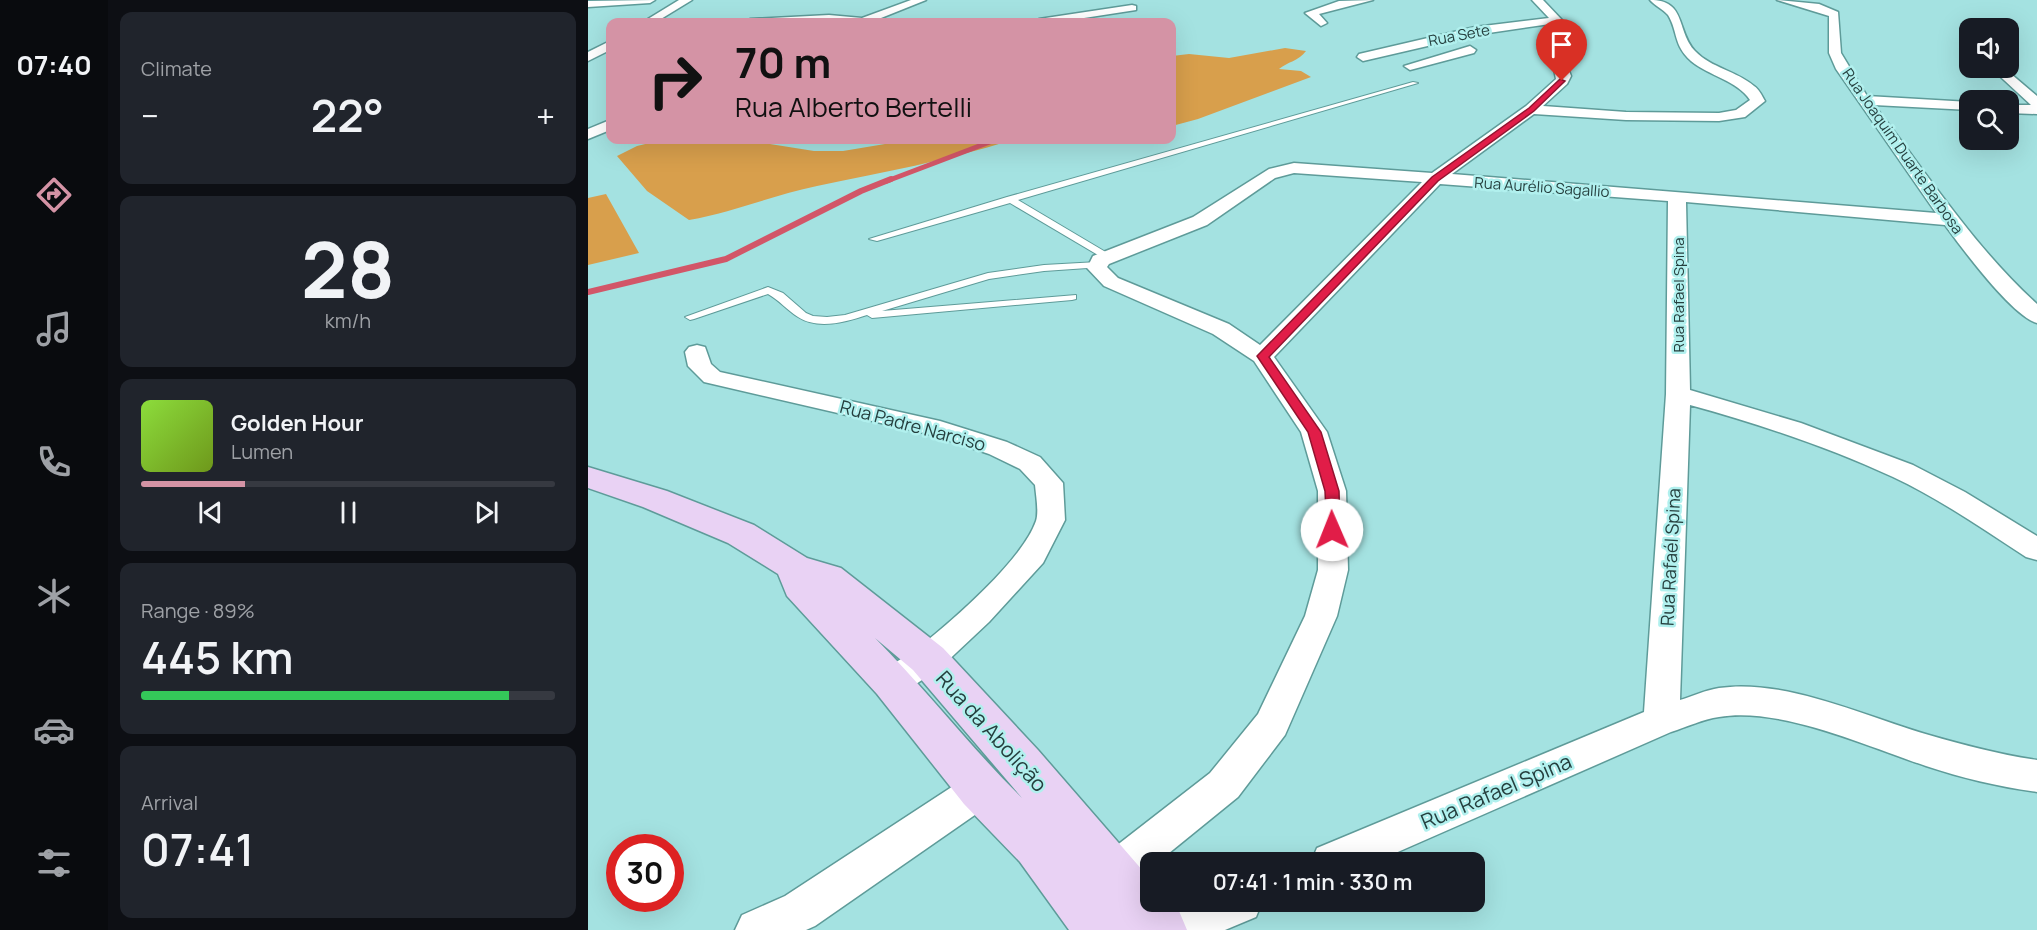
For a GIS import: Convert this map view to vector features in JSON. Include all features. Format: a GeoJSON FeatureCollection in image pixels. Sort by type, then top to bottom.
{"type":"FeatureCollection","features":[{"type":"Feature","properties":{"kind":"main road","name":"Rua da Abolição"},"geometry":{"type":"LineString","coordinates":[[588,477],[656,499],[741,534],[794,567],[801,586],[910,670],[1115,873],[1160,930]]}},
{"type":"Feature","properties":{"kind":"main road","name":"Rua da Abolição"},"geometry":{"type":"LineString","coordinates":[[910,670],[981,789],[1036,846],[1090,914]]}},
{"type":"Feature","properties":{"kind":"street"},"geometry":{"type":"LineString","coordinates":[[588,6],[650,0]]}},
{"type":"Feature","properties":{"kind":"street"},"geometry":{"type":"LineString","coordinates":[[656,18],[687,0]]}},
{"type":"Feature","properties":{"kind":"street"},"geometry":{"type":"LineString","coordinates":[[866,18],[904,0]]}},
{"type":"Feature","properties":{"kind":"street"},"geometry":{"type":"LineString","coordinates":[[869,18],[921,0]]}},
{"type":"Feature","properties":{"kind":"street"},"geometry":{"type":"LineString","coordinates":[[1321,23],[1311,14],[1339,4],[1368,0]]}},
{"type":"Feature","properties":{"kind":"street"},"geometry":{"type":"LineString","coordinates":[[1262,356],[1435,179],[1531,109],[1559,85],[1564,76],[1549,39],[1556,20],[1552,13],[1537,0]]}},
{"type":"Feature","properties":{"kind":"street"},"geometry":{"type":"LineString","coordinates":[[1531,109],[1679,118],[1719,117],[1740,114],[1752,108],[1758,101],[1757,96],[1750,89],[1695,58],[1684,44],[1674,13],[1655,0]]}},
{"type":"Feature","properties":{"kind":"street","name":"Rua Joaquim Duarte Barbosa"},"geometry":{"type":"LineString","coordinates":[[1782,0],[1819,7],[1834,14],[1832,42],[1837,58],[1865,100],[1950,220],[2011,293],[2037,316]]}},
{"type":"Feature","properties":{"kind":"street"},"geometry":{"type":"LineString","coordinates":[[1070,5],[1086,15]]}},
{"type":"Feature","properties":{"kind":"street"},"geometry":{"type":"LineString","coordinates":[[1066,18],[1132,8]]}},
{"type":"Feature","properties":{"kind":"street","name":"Rua Sete"},"geometry":{"type":"LineString","coordinates":[[1363,57],[1475,31],[1556,20]]}},
{"type":"Feature","properties":{"kind":"street"},"geometry":{"type":"LineString","coordinates":[[588,57],[606,47]]}},
{"type":"Feature","properties":{"kind":"street"},"geometry":{"type":"LineString","coordinates":[[1410,66],[1482,47]]}},
{"type":"Feature","properties":{"kind":"street"},"geometry":{"type":"LineString","coordinates":[[2008,78],[2037,103]]}},
{"type":"Feature","properties":{"kind":"street"},"geometry":{"type":"LineString","coordinates":[[1865,100],[1959,105]]}},
{"type":"Feature","properties":{"kind":"street"},"geometry":{"type":"LineString","coordinates":[[2019,109],[2037,110]]}},
{"type":"Feature","properties":{"kind":"street"},"geometry":{"type":"LineString","coordinates":[[589,127],[606,118]]}},
{"type":"Feature","properties":{"kind":"street"},"geometry":{"type":"LineString","coordinates":[[589,127],[606,125]]}},
{"type":"Feature","properties":{"kind":"street","name":"Rua Aurélio Sagallio"},"geometry":{"type":"LineString","coordinates":[[1102,260],[1208,218],[1257,182],[1280,170],[1318,169],[1677,196],[1950,220]]}},
{"type":"Feature","properties":{"kind":"street","name":"Rua Rafael Spina"},"geometry":{"type":"LineString","coordinates":[[1677,196],[1678,394]]}},
{"type":"Feature","properties":{"kind":"street"},"geometry":{"type":"LineString","coordinates":[[1090,914],[1115,873],[1224,784],[1272,724],[1320,616],[1333,570],[1332,491],[1314,432],[1262,356],[1221,328],[1111,282],[1097,268],[1102,260]]}},
{"type":"Feature","properties":{"kind":"street","name":"Rua Padre Narciso"},"geometry":{"type":"LineString","coordinates":[[697,352],[700,366],[712,377],[940,429],[979,441],[1030,464],[1049,483],[1051,520],[1032,556],[978,614],[910,670]]}},
{"type":"Feature","properties":{"kind":"street"},"geometry":{"type":"LineString","coordinates":[[1678,394],[1821,437],[1905,472],[1973,509],[2037,550]]}},
{"type":"Feature","properties":{"kind":"street","name":"Rua Rafaél Spina"},"geometry":{"type":"LineString","coordinates":[[1661,720],[1678,394]]}},
{"type":"Feature","properties":{"kind":"street","name":"Rua Rafael Spina"},"geometry":{"type":"LineString","coordinates":[[1354,852],[1661,720],[1720,702],[1775,703],[1837,720],[1929,751],[2014,773],[2037,776]]}},
{"type":"Feature","properties":{"kind":"street"},"geometry":{"type":"LineString","coordinates":[[757,930],[800,911],[981,789]]}},
{"type":"Feature","properties":{"kind":"street"},"geometry":{"type":"LineString","coordinates":[[1175,930],[1217,912]]}},
{"type":"Feature","properties":{"kind":"lane"},"geometry":{"type":"LineString","coordinates":[[874,239],[1414,83]]}},
{"type":"Feature","properties":{"kind":"lane"},"geometry":{"type":"LineString","coordinates":[[1010,199],[1102,260]]}},
{"type":"Feature","properties":{"kind":"lane"},"geometry":{"type":"LineString","coordinates":[[846,318],[988,276],[1102,260]]}},
{"type":"Feature","properties":{"kind":"lane"},"geometry":{"type":"LineString","coordinates":[[690,317],[768,290],[775,292],[805,317],[828,320],[1072,297]]}},
{"type":"Feature","properties":{"kind":"shaded area"},"geometry":{"type":"Polygon","coordinates":[[[1285,48],[1306,51],[1279,69],[1301,71],[1311,77],[1176,125],[1176,56],[1189,54],[1229,58],[1285,48]]]}},
{"type":"Feature","properties":{"kind":"shaded area"},"geometry":{"type":"Polygon","coordinates":[[[645,144],[770,144],[814,151],[843,151],[885,144],[998,144],[939,160],[801,190],[689,220],[647,191],[617,156],[645,144]]]}},
{"type":"Feature","properties":{"kind":"shaded area"},"geometry":{"type":"Polygon","coordinates":[[[606,194],[639,253],[588,265],[588,198],[606,194]]]}},
{"type":"Feature","properties":{"kind":"waterway"},"geometry":{"type":"LineString","coordinates":[[887,181],[984,144]]}},
{"type":"Feature","properties":{"kind":"waterway"},"geometry":{"type":"LineString","coordinates":[[588,292],[726,259],[861,191],[891,179]]}},
{"type":"Feature","properties":{"kind":"route"},"geometry":{"type":"LineString","coordinates":[[1332,530],[1332,491],[1314,432],[1262,356],[1435,179],[1531,109],[1562,81]]}}]}
